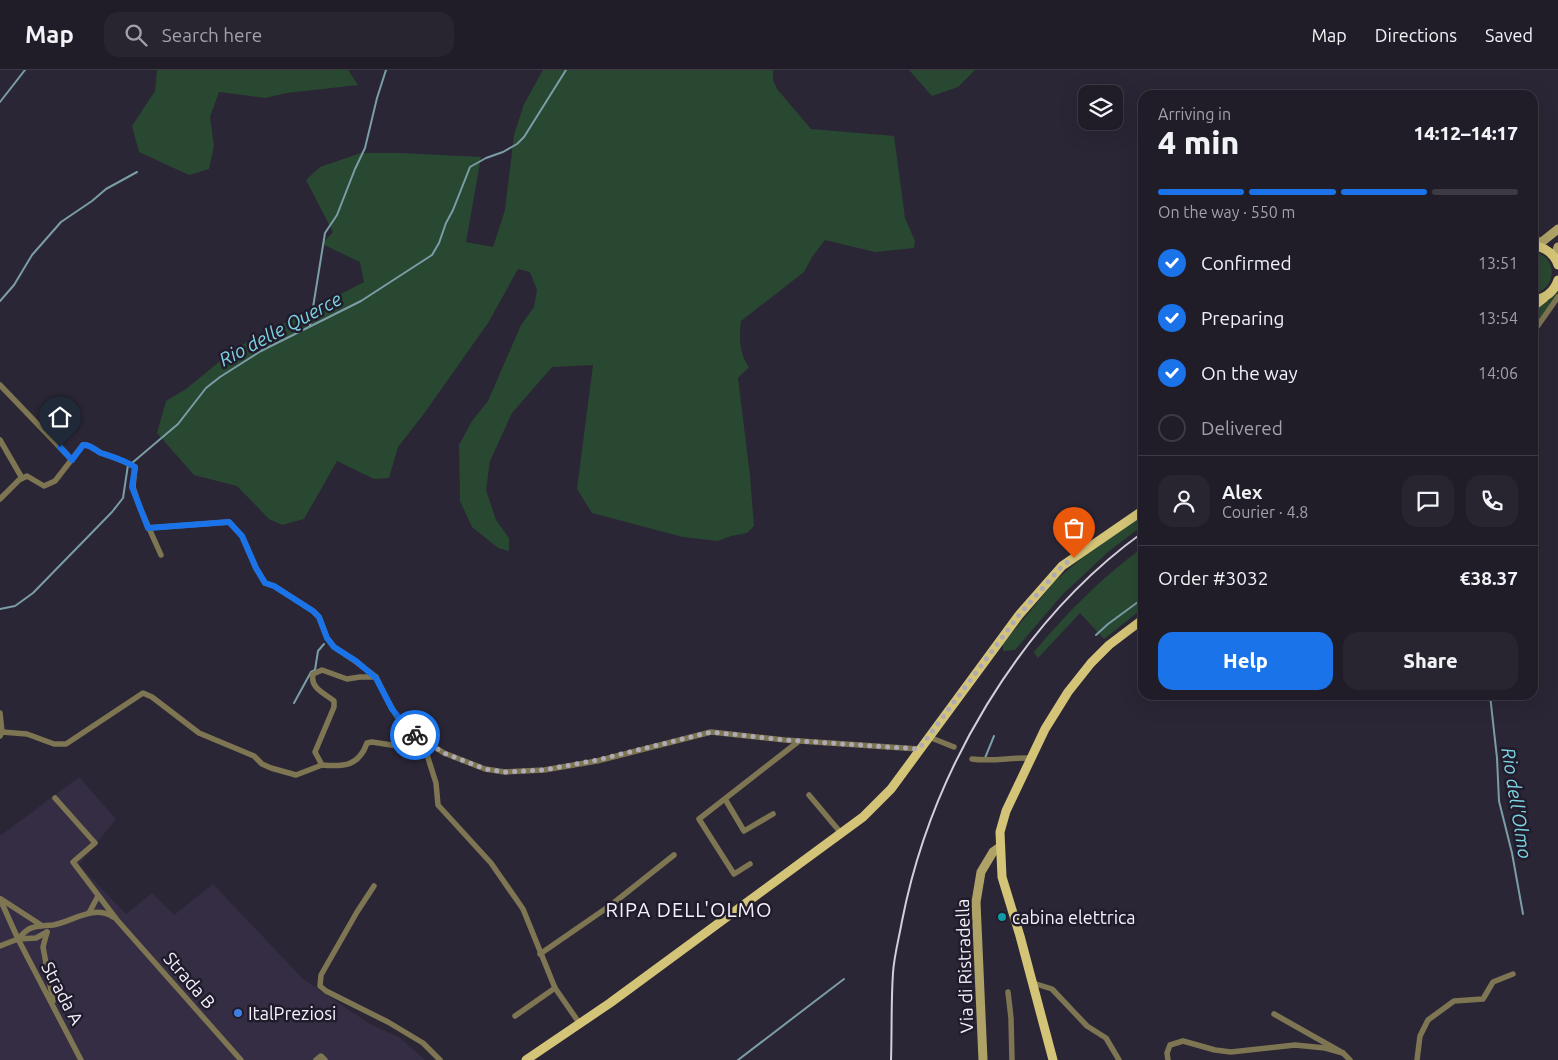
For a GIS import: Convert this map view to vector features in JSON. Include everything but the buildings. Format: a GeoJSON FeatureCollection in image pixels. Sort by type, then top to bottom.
{"type":"FeatureCollection","features":[{"type":"Feature","properties":{"kind":"main road"},"geometry":{"type":"LineString","coordinates":[[1538,246],[1544,248],[1557,261]]}},
{"type":"Feature","properties":{"kind":"main road"},"geometry":{"type":"LineString","coordinates":[[1538,303],[1554,290],[1558,283]]}},
{"type":"Feature","properties":{"kind":"main road"},"geometry":{"type":"LineString","coordinates":[[1538,299],[1544,298]]}},
{"type":"Feature","properties":{"kind":"main road"},"geometry":{"type":"LineString","coordinates":[[526,1060],[610,1003],[862,817],[891,789],[1019,615],[1062,566],[1138,514]]}},
{"type":"Feature","properties":{"kind":"main road"},"geometry":{"type":"LineString","coordinates":[[1053,1060],[1034,983],[1002,877],[1000,832],[1006,812],[1045,729],[1059,707],[1091,663],[1109,645],[1138,623]]}},
{"type":"Feature","properties":{"kind":"street"},"geometry":{"type":"LineString","coordinates":[[1538,242],[1558,229]]}},
{"type":"Feature","properties":{"kind":"street"},"geometry":{"type":"LineString","coordinates":[[1557,261],[1558,247]]}},
{"type":"Feature","properties":{"kind":"street"},"geometry":{"type":"LineString","coordinates":[[1538,325],[1558,297]]}},
{"type":"Feature","properties":{"kind":"street"},"geometry":{"type":"LineString","coordinates":[[0,384],[72,460]]}},
{"type":"Feature","properties":{"kind":"street"},"geometry":{"type":"LineString","coordinates":[[0,440],[22,478]]}},
{"type":"Feature","properties":{"kind":"street"},"geometry":{"type":"LineString","coordinates":[[0,499],[22,478],[27,476],[44,486],[55,481],[83,445],[87,444],[100,452],[135,467],[132,487],[161,555]]}},
{"type":"Feature","properties":{"kind":"street"},"geometry":{"type":"LineString","coordinates":[[148,528],[229,522],[242,536],[265,583],[274,586],[313,611],[319,617],[327,638],[334,647],[356,661],[376,678],[385,697],[404,724],[418,738],[444,753],[485,769],[505,772],[544,770],[597,760],[711,732],[799,741],[919,749]]}},
{"type":"Feature","properties":{"kind":"street"},"geometry":{"type":"LineString","coordinates":[[322,765],[314,752],[334,706],[334,701],[315,687],[312,681],[313,674],[322,670],[347,679],[360,677],[376,678]]}},
{"type":"Feature","properties":{"kind":"street"},"geometry":{"type":"LineString","coordinates":[[0,713],[1,734],[27,734],[54,744],[66,744],[143,693],[152,697],[200,733],[254,756],[262,764],[271,768],[296,775],[322,765],[350,765],[359,758],[367,743],[398,746],[423,742]]}},
{"type":"Feature","properties":{"kind":"street"},"geometry":{"type":"LineString","coordinates":[[929,737],[954,747]]}},
{"type":"Feature","properties":{"kind":"street"},"geometry":{"type":"LineString","coordinates":[[750,864],[734,874],[699,819],[799,741]]}},
{"type":"Feature","properties":{"kind":"street"},"geometry":{"type":"LineString","coordinates":[[423,742],[436,784],[438,805],[491,863],[523,909],[555,988],[580,1024]]}},
{"type":"Feature","properties":{"kind":"street"},"geometry":{"type":"LineString","coordinates":[[972,759],[984,761],[1019,757],[1032,758]]}},
{"type":"Feature","properties":{"kind":"street"},"geometry":{"type":"LineString","coordinates":[[809,795],[841,834]]}},
{"type":"Feature","properties":{"kind":"street","name":"Strada B"},"geometry":{"type":"LineString","coordinates":[[55,798],[95,843],[73,862],[118,920],[241,1060]]}},
{"type":"Feature","properties":{"kind":"street"},"geometry":{"type":"LineString","coordinates":[[725,799],[744,831],[773,814]]}},
{"type":"Feature","properties":{"kind":"street","name":"Via di Ristradella"},"geometry":{"type":"LineString","coordinates":[[983,1060],[976,902],[981,872],[992,852],[1000,848]]}},
{"type":"Feature","properties":{"kind":"street"},"geometry":{"type":"LineString","coordinates":[[540,954],[611,905],[674,855]]}},
{"type":"Feature","properties":{"kind":"street"},"geometry":{"type":"LineString","coordinates":[[374,886],[321,975],[320,986],[326,991],[423,1042],[440,1060]]}},
{"type":"Feature","properties":{"kind":"street"},"geometry":{"type":"LineString","coordinates":[[88,913],[98,896]]}},
{"type":"Feature","properties":{"kind":"street"},"geometry":{"type":"LineString","coordinates":[[0,899],[41,925]]}},
{"type":"Feature","properties":{"kind":"street","name":"Strada A"},"geometry":{"type":"LineString","coordinates":[[0,899],[18,939],[81,1060]]}},
{"type":"Feature","properties":{"kind":"street"},"geometry":{"type":"LineString","coordinates":[[18,939],[29,929],[41,925],[54,925],[88,913],[103,913],[118,920]]}},
{"type":"Feature","properties":{"kind":"street"},"geometry":{"type":"LineString","coordinates":[[0,946],[18,939],[36,938],[47,932],[54,925]]}},
{"type":"Feature","properties":{"kind":"street"},"geometry":{"type":"LineString","coordinates":[[47,932],[43,947],[54,1008]]}},
{"type":"Feature","properties":{"kind":"street"},"geometry":{"type":"LineString","coordinates":[[1418,1060],[1420,1036],[1428,1020],[1454,1001],[1483,999],[1493,982],[1513,974]]}},
{"type":"Feature","properties":{"kind":"street"},"geometry":{"type":"LineString","coordinates":[[1034,983],[1052,989],[1087,1026],[1106,1038],[1119,1060]]}},
{"type":"Feature","properties":{"kind":"street"},"geometry":{"type":"LineString","coordinates":[[515,1016],[555,988]]}},
{"type":"Feature","properties":{"kind":"street"},"geometry":{"type":"LineString","coordinates":[[1008,992],[1012,1018],[1012,1060]]}},
{"type":"Feature","properties":{"kind":"street"},"geometry":{"type":"LineString","coordinates":[[1274,1014],[1343,1053],[1350,1060]]}},
{"type":"Feature","properties":{"kind":"street"},"geometry":{"type":"LineString","coordinates":[[1168,1060],[1167,1052],[1170,1045],[1183,1042],[1231,1052],[1295,1045],[1325,1048],[1343,1053]]}},
{"type":"Feature","properties":{"kind":"street"},"geometry":{"type":"LineString","coordinates":[[316,1060],[321,1056],[325,1060]]}},
{"type":"Feature","properties":{"kind":"shaded area"},"geometry":{"type":"Polygon","coordinates":[[[79,777],[116,819],[79,865],[126,914],[152,893],[174,915],[213,884],[303,979],[370,1024],[399,1037],[425,1060],[0,1060],[0,836],[79,777]]]}},
{"type":"Feature","properties":{"kind":"green space"},"geometry":{"type":"Polygon","coordinates":[[[157,70],[348,70],[358,85],[287,93],[265,98],[219,92],[210,117],[214,146],[209,169],[189,175],[139,152],[132,126],[155,91],[157,70]]]}},
{"type":"Feature","properties":{"kind":"green space"},"geometry":{"type":"Polygon","coordinates":[[[543,70],[773,70],[773,80],[777,89],[811,129],[894,136],[905,218],[915,241],[914,248],[875,252],[825,240],[812,257],[804,272],[741,321],[740,345],[743,357],[749,367],[738,378],[754,526],[747,533],[718,541],[683,537],[592,513],[577,489],[593,365],[552,367],[512,413],[490,461],[486,490],[496,520],[509,538],[509,551],[498,548],[472,527],[460,501],[459,445],[472,421],[488,401],[521,325],[534,307],[537,290],[530,272],[518,269],[488,323],[398,447],[389,478],[374,479],[337,461],[304,519],[282,525],[269,519],[237,486],[194,475],[157,433],[166,401],[186,389],[236,348],[364,282],[360,262],[322,244],[333,232],[306,180],[320,167],[361,153],[481,157],[466,242],[493,247],[505,210],[514,135],[524,104],[543,70]]]}},
{"type":"Feature","properties":{"kind":"green space"},"geometry":{"type":"Polygon","coordinates":[[[909,70],[975,70],[958,87],[932,96],[909,70]]]}},
{"type":"Feature","properties":{"kind":"green space"},"geometry":{"type":"Polygon","coordinates":[[[1538,253],[1547,259],[1551,265],[1552,272],[1547,286],[1538,292],[1538,253]]]}},
{"type":"Feature","properties":{"kind":"green space"},"geometry":{"type":"Polygon","coordinates":[[[1558,291],[1558,294],[1538,322],[1538,309],[1558,291]]]}},
{"type":"Feature","properties":{"kind":"green space"},"geometry":{"type":"Polygon","coordinates":[[[1138,519],[1138,529],[1108,552],[1062,595],[1015,650],[1003,651],[1003,644],[1055,581],[1089,552],[1138,519]]]}},
{"type":"Feature","properties":{"kind":"green space"},"geometry":{"type":"Polygon","coordinates":[[[1138,551],[1138,612],[1104,639],[1080,613],[1038,658],[1034,652],[1072,610],[1112,571],[1138,551]]]}},
{"type":"Feature","properties":{"kind":"waterway"},"geometry":{"type":"LineString","coordinates":[[0,102],[25,70]]}},
{"type":"Feature","properties":{"kind":"waterway"},"geometry":{"type":"LineString","coordinates":[[310,326],[325,233],[337,215],[365,148],[386,70]]}},
{"type":"Feature","properties":{"kind":"waterway","name":"Rio delle Querce"},"geometry":{"type":"LineString","coordinates":[[132,463],[178,424],[206,388],[220,377],[261,351],[361,301],[432,255],[439,243],[470,167],[486,158],[503,152],[517,144],[524,137],[566,70]]}},
{"type":"Feature","properties":{"kind":"waterway"},"geometry":{"type":"LineString","coordinates":[[0,301],[14,285],[32,255],[61,222],[106,189],[137,172]]}},
{"type":"Feature","properties":{"kind":"waterway","name":"Rio delle Querce"},"geometry":{"type":"LineString","coordinates":[[0,609],[15,606],[33,593],[112,512],[123,498],[128,465]]}},
{"type":"Feature","properties":{"kind":"waterway","name":"Rio dell'Olmo"},"geometry":{"type":"LineString","coordinates":[[1096,635],[1138,602]]}},
{"type":"Feature","properties":{"kind":"waterway"},"geometry":{"type":"LineString","coordinates":[[294,703],[311,672],[315,670],[318,651],[324,644]]}},
{"type":"Feature","properties":{"kind":"waterway","name":"Rio dell'Olmo"},"geometry":{"type":"LineString","coordinates":[[1491,700],[1497,758],[1499,801],[1512,853],[1523,914]]}},
{"type":"Feature","properties":{"kind":"waterway","name":"Rio dell'Olmo"},"geometry":{"type":"LineString","coordinates":[[985,758],[994,736]]}},
{"type":"Feature","properties":{"kind":"waterway","name":"Rio dell'Olmo"},"geometry":{"type":"LineString","coordinates":[[738,1060],[844,979]]}},
{"type":"Feature","properties":{"kind":"railway"},"geometry":{"type":"LineString","coordinates":[[891,1060],[893,973],[902,921],[916,865],[934,810],[958,757],[987,705],[1020,656],[1057,610],[1098,569],[1138,536]]}},
{"type":"Feature","properties":{"kind":"way so far"},"geometry":{"type":"LineString","coordinates":[[415,735],[444,753],[485,769],[505,772],[544,770],[597,760],[711,732],[736,736],[758,736],[785,740],[919,749],[1019,615],[1062,566],[1074,558]]}},
{"type":"Feature","properties":{"kind":"place","name":"cabina elettrica"},"geometry":{"type":"Point","coordinates":[1002,917]}},
{"type":"Feature","properties":{"kind":"place","name":"ItalPreziosi"},"geometry":{"type":"Point","coordinates":[238,1013]}},
{"type":"Feature","properties":{"kind":"district","name":"RIPA DELL'OLMO"},"geometry":{"type":"Point","coordinates":[689,909]}},
{"type":"Feature","properties":{"kind":"route"},"geometry":{"type":"LineString","coordinates":[[60,447],[72,460],[83,445],[87,444],[100,452],[125,461],[135,467],[132,487],[148,528],[229,522],[242,536],[265,583],[274,586],[299,601],[319,617],[327,638],[334,647],[356,661],[376,678],[392,709],[415,735]]}}]}
